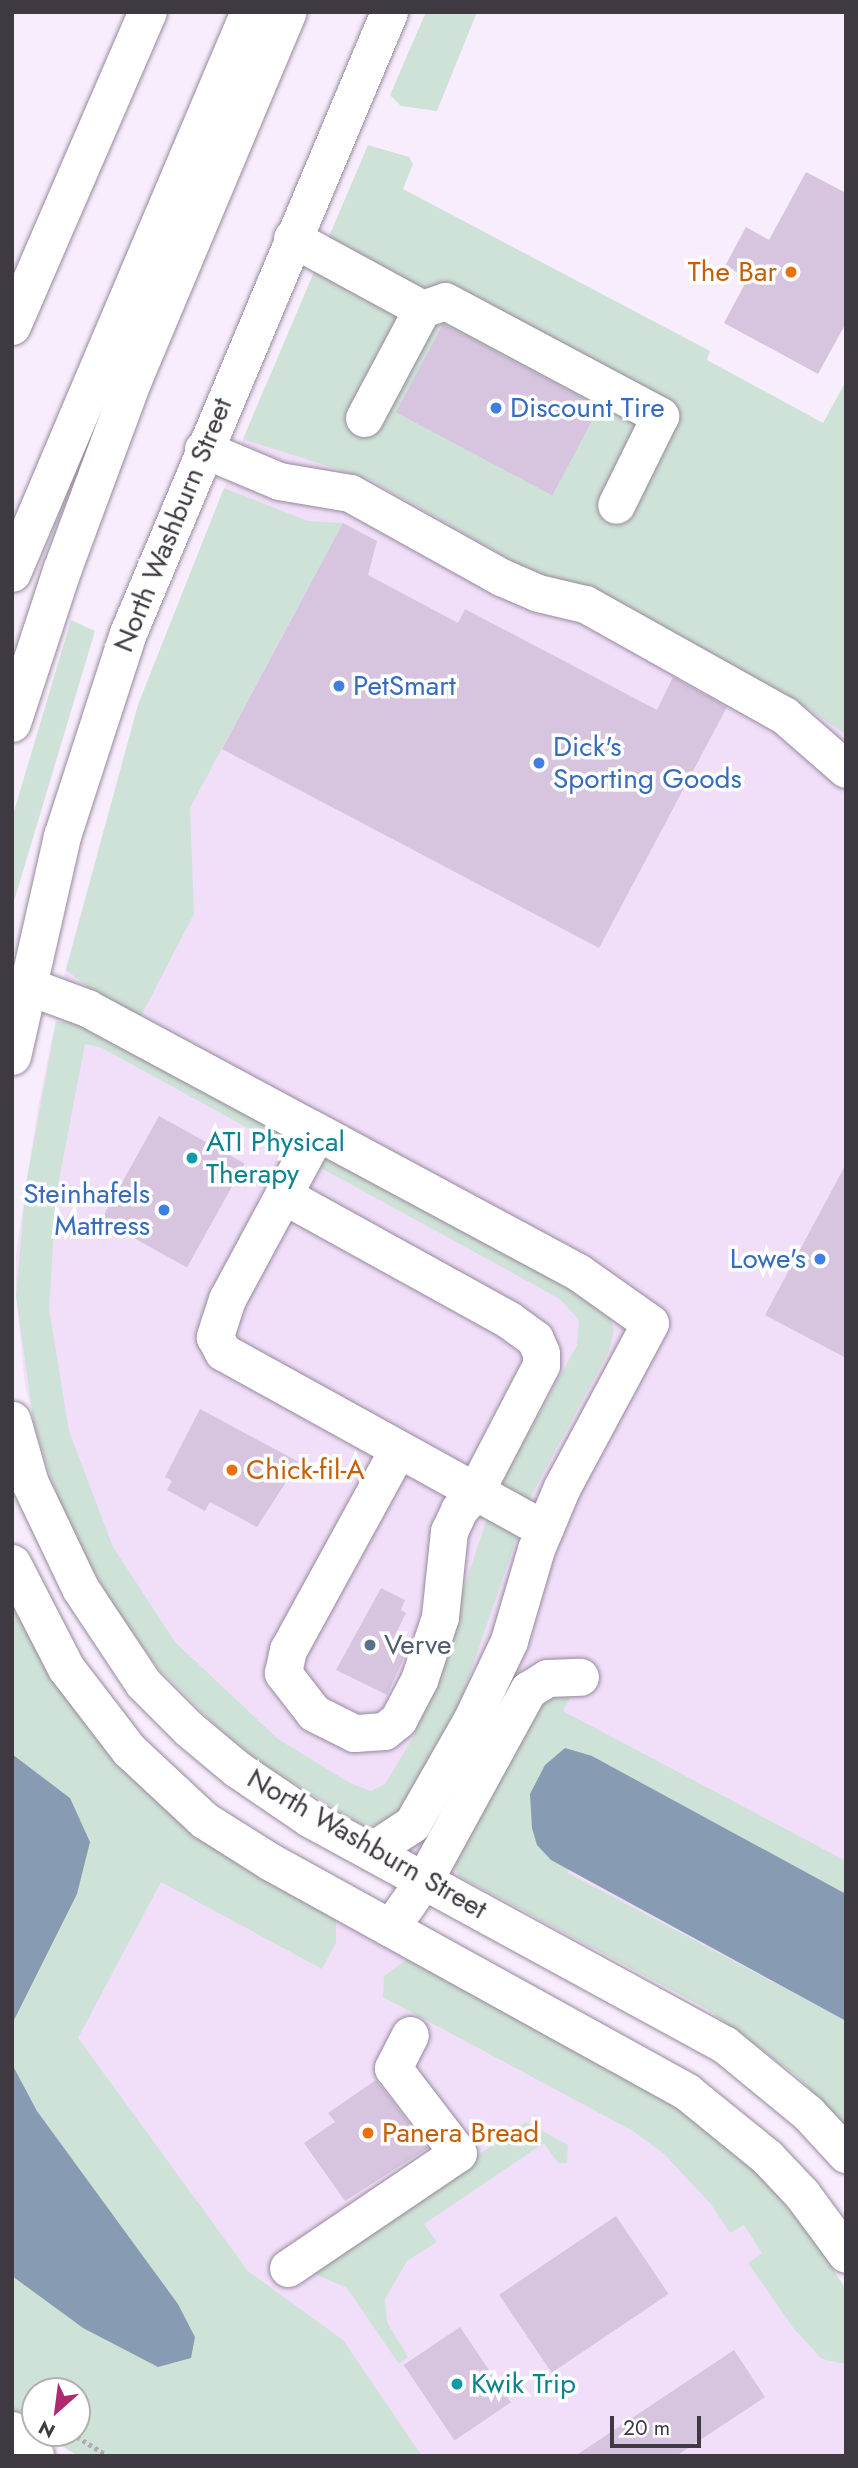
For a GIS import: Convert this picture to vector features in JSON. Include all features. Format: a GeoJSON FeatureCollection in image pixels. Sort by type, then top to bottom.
{"type":"FeatureCollection","features":[{"type":"Feature","properties":{"kind":"highway"},"geometry":{"type":"LineString","coordinates":[[12,326],[148,12]]}},
{"type":"Feature","properties":{"kind":"highway"},"geometry":{"type":"LineString","coordinates":[[12,573],[250,12]]}},
{"type":"Feature","properties":{"kind":"highway"},"geometry":{"type":"LineString","coordinates":[[12,723],[62,571],[133,380],[288,12]]}},
{"type":"Feature","properties":{"kind":"highway"},"geometry":{"type":"LineString","coordinates":[[12,2431],[35,2456]]}},
{"type":"Feature","properties":{"kind":"street","name":"North Washburn Street"},"geometry":{"type":"LineString","coordinates":[[12,1056],[62,836],[95,724],[204,449],[389,12]]}},
{"type":"Feature","properties":{"kind":"street"},"geometry":{"type":"LineString","coordinates":[[292,238],[422,309]]}},
{"type":"Feature","properties":{"kind":"street"},"geometry":{"type":"LineString","coordinates":[[364,418],[422,309],[445,302],[660,416],[616,505]]}},
{"type":"Feature","properties":{"kind":"street"},"geometry":{"type":"LineString","coordinates":[[204,449],[279,481],[350,493],[501,578],[538,593],[585,604],[785,715],[846,769]]}},
{"type":"Feature","properties":{"kind":"street"},"geometry":{"type":"LineString","coordinates":[[28,986],[87,1008],[578,1272],[650,1323],[544,1529],[509,1640],[472,1719],[466,1761],[421,1837],[380,1856],[375,1920]]}},
{"type":"Feature","properties":{"kind":"street"},"geometry":{"type":"LineString","coordinates":[[317,1132],[227,1299],[215,1337],[222,1352],[397,1451],[544,1529]]}},
{"type":"Feature","properties":{"kind":"street"},"geometry":{"type":"LineString","coordinates":[[283,1195],[509,1320],[535,1339],[541,1365],[475,1492],[459,1510],[449,1531],[440,1617],[432,1649],[398,1720],[384,1731],[354,1734],[314,1713],[283,1673],[288,1650],[397,1451]]}},
{"type":"Feature","properties":{"kind":"street","name":"North Washburn Street"},"geometry":{"type":"LineString","coordinates":[[12,1420],[30,1483],[63,1555],[109,1636],[143,1682],[237,1769],[309,1818],[724,2044],[808,2113],[846,2154]]}},
{"type":"Feature","properties":{"kind":"street"},"geometry":{"type":"LineString","coordinates":[[12,1563],[66,1668],[159,1782],[236,1842],[687,2092],[766,2157],[802,2194],[846,2254]]}},
{"type":"Feature","properties":{"kind":"street"},"geometry":{"type":"LineString","coordinates":[[375,1920],[424,1880],[528,1690],[547,1678],[580,1677],[509,1640]]}},
{"type":"Feature","properties":{"kind":"street"},"geometry":{"type":"LineString","coordinates":[[489,1758],[503,1701],[509,1640]]}},
{"type":"Feature","properties":{"kind":"street"},"geometry":{"type":"LineString","coordinates":[[288,2268],[458,2154],[393,2068],[410,2035]]}},
{"type":"Feature","properties":{"kind":"path"},"geometry":{"type":"LineString","coordinates":[[91,2445],[108,2456]]}},
{"type":"Feature","properties":{"kind":"shaded area"},"geometry":{"type":"Polygon","coordinates":[[[264,388],[846,697],[846,2126],[798,2077],[707,2009],[350,1819],[258,1761],[158,1668],[117,1611],[49,1480],[25,1386],[16,1296],[16,1254],[38,1107],[67,964],[138,705],[264,388]]]}},
{"type":"Feature","properties":{"kind":"shaded area"},"geometry":{"type":"Polygon","coordinates":[[[187,1826],[232,1860],[410,1957],[841,2281],[846,2290],[846,2456],[347,2456],[29,2038],[187,1826]]]}},
{"type":"Feature","properties":{"kind":"green space"},"geometry":{"type":"Polygon","coordinates":[[[426,12],[477,12],[437,111],[401,106],[390,95],[426,12]]]}},
{"type":"Feature","properties":{"kind":"green space"},"geometry":{"type":"Polygon","coordinates":[[[368,145],[409,157],[413,164],[403,189],[710,351],[707,360],[823,423],[846,381],[846,735],[809,709],[624,604],[532,572],[371,480],[243,439],[368,145]]]}},
{"type":"Feature","properties":{"kind":"green space"},"geometry":{"type":"Polygon","coordinates":[[[224,488],[308,521],[343,523],[190,808],[194,914],[141,1016],[93,991],[66,970],[138,705],[224,488]]]}},
{"type":"Feature","properties":{"kind":"green space"},"geometry":{"type":"Polygon","coordinates":[[[71,620],[95,631],[12,908],[12,818],[71,620]]]}},
{"type":"Feature","properties":{"kind":"green space"},"geometry":{"type":"Polygon","coordinates":[[[56,1022],[82,1022],[561,1281],[610,1317],[614,1331],[609,1351],[532,1494],[448,1737],[399,1817],[367,1828],[258,1761],[215,1725],[158,1668],[117,1611],[67,1525],[34,1425],[16,1296],[26,1183],[56,1022]],[[85,1044],[56,1196],[49,1308],[69,1431],[113,1547],[175,1642],[278,1739],[350,1783],[371,1791],[385,1784],[414,1736],[495,1495],[577,1345],[579,1320],[560,1299],[100,1047],[85,1044]]]}},
{"type":"Feature","properties":{"kind":"green space"},"geometry":{"type":"Polygon","coordinates":[[[12,1605],[50,1675],[187,1826],[232,1860],[336,1917],[336,1943],[322,1969],[161,1882],[78,2038],[248,2271],[343,2340],[422,2456],[78,2456],[64,2447],[91,2447],[91,2377],[21,2377],[21,2421],[12,2416],[12,2276],[83,2328],[195,2337],[178,2304],[37,2111],[12,2064],[12,2024],[28,1986],[70,1798],[12,1754],[12,1605]]]}},
{"type":"Feature","properties":{"kind":"green space"},"geometry":{"type":"Polygon","coordinates":[[[575,1689],[563,1711],[846,1861],[846,1894],[592,1756],[568,1873],[846,2021],[846,2126],[798,2077],[707,2009],[459,1876],[451,1859],[531,1699],[575,1689]]]}},
{"type":"Feature","properties":{"kind":"green space"},"geometry":{"type":"Polygon","coordinates":[[[410,1957],[673,2102],[760,2175],[817,2243],[846,2290],[846,2364],[822,2359],[794,2329],[748,2263],[762,2253],[744,2225],[730,2233],[710,2203],[664,2154],[633,2131],[383,1997],[384,1976],[410,1957]]]}},
{"type":"Feature","properties":{"kind":"green space"},"geometry":{"type":"Polygon","coordinates":[[[526,2122],[568,2145],[567,2163],[558,2163],[544,2143],[424,2224],[437,2242],[407,2261],[385,2299],[387,2322],[408,2357],[399,2364],[347,2288],[308,2271],[526,2122]]]}},
{"type":"Feature","properties":{"kind":"water"},"geometry":{"type":"Polygon","coordinates":[[[565,1748],[592,1756],[846,1894],[846,2021],[551,1860],[537,1845],[532,1828],[530,1794],[545,1765],[565,1748]]]}},
{"type":"Feature","properties":{"kind":"water"},"geometry":{"type":"Polygon","coordinates":[[[12,1754],[70,1798],[90,1842],[77,1894],[12,2024],[12,1754]]]}},
{"type":"Feature","properties":{"kind":"water"},"geometry":{"type":"Polygon","coordinates":[[[12,2064],[37,2111],[178,2304],[195,2337],[191,2358],[158,2367],[83,2328],[12,2276],[12,2064]]]}},
{"type":"Feature","properties":{"kind":"building","name":"The Bar"},"geometry":{"type":"Polygon","coordinates":[[[806,172],[846,193],[846,323],[818,374],[724,323],[748,278],[725,266],[746,227],[769,240],[806,172]]]}},
{"type":"Feature","properties":{"kind":"building","name":"Discount Tire"},"geometry":{"type":"Polygon","coordinates":[[[443,324],[599,407],[552,495],[396,412],[443,324]]]}},
{"type":"Feature","properties":{"kind":"building","name":"Dick's Sporting Goods"},"geometry":{"type":"Polygon","coordinates":[[[343,523],[377,541],[368,575],[458,623],[465,609],[657,710],[673,677],[727,707],[599,948],[222,749],[343,523]]]}},
{"type":"Feature","properties":{"kind":"building","name":"Steinhafels Mattress"},"geometry":{"type":"Polygon","coordinates":[[[159,1116],[245,1164],[187,1268],[101,1220],[159,1116]]]}},
{"type":"Feature","properties":{"kind":"building","name":"Lowe's"},"geometry":{"type":"Polygon","coordinates":[[[846,1164],[846,1358],[765,1315],[846,1164]]]}},
{"type":"Feature","properties":{"kind":"building","name":"Chick-fil-A"},"geometry":{"type":"Polygon","coordinates":[[[200,1409],[299,1462],[257,1527],[210,1502],[205,1511],[167,1490],[172,1481],[165,1477],[200,1409]]]}},
{"type":"Feature","properties":{"kind":"building","name":"Verve"},"geometry":{"type":"Polygon","coordinates":[[[381,1588],[405,1600],[401,1610],[406,1613],[391,1643],[407,1651],[387,1695],[336,1670],[381,1588]]]}},
{"type":"Feature","properties":{"kind":"building","name":"Panera Bread"},"geometry":{"type":"Polygon","coordinates":[[[376,2080],[428,2148],[345,2201],[304,2143],[335,2122],[328,2113],[376,2080]]]}},
{"type":"Feature","properties":{"kind":"building","name":"Kwik Trip"},"geometry":{"type":"Polygon","coordinates":[[[616,2216],[669,2294],[552,2373],[499,2295],[616,2216]]]}},
{"type":"Feature","properties":{"kind":"building","name":"Kwik Trip"},"geometry":{"type":"Polygon","coordinates":[[[460,2327],[511,2402],[455,2440],[404,2365],[460,2327]]]}},
{"type":"Feature","properties":{"kind":"building","name":"Kwik Trip"},"geometry":{"type":"Polygon","coordinates":[[[734,2350],[765,2397],[676,2456],[575,2456],[734,2350]]]}},
{"type":"Feature","properties":{"kind":"place","name":"The Bar"},"geometry":{"type":"Point","coordinates":[791,272]}},
{"type":"Feature","properties":{"kind":"place","name":"Discount Tire"},"geometry":{"type":"Point","coordinates":[496,408]}},
{"type":"Feature","properties":{"kind":"place","name":"PetSmart"},"geometry":{"type":"Point","coordinates":[339,686]}},
{"type":"Feature","properties":{"kind":"place","name":"Dick's Sporting Goods"},"geometry":{"type":"Point","coordinates":[539,763]}},
{"type":"Feature","properties":{"kind":"place","name":"ATI Physical Therapy"},"geometry":{"type":"Point","coordinates":[192,1158]}},
{"type":"Feature","properties":{"kind":"place","name":"Steinhafels Mattress"},"geometry":{"type":"Point","coordinates":[164,1210]}},
{"type":"Feature","properties":{"kind":"place","name":"Lowe's"},"geometry":{"type":"Point","coordinates":[820,1259]}},
{"type":"Feature","properties":{"kind":"place","name":"Chick-fil-A"},"geometry":{"type":"Point","coordinates":[232,1470]}},
{"type":"Feature","properties":{"kind":"place","name":"Verve"},"geometry":{"type":"Point","coordinates":[370,1645]}},
{"type":"Feature","properties":{"kind":"place","name":"Panera Bread"},"geometry":{"type":"Point","coordinates":[368,2133]}},
{"type":"Feature","properties":{"kind":"place","name":"Kwik Trip"},"geometry":{"type":"Point","coordinates":[457,2384]}}]}
